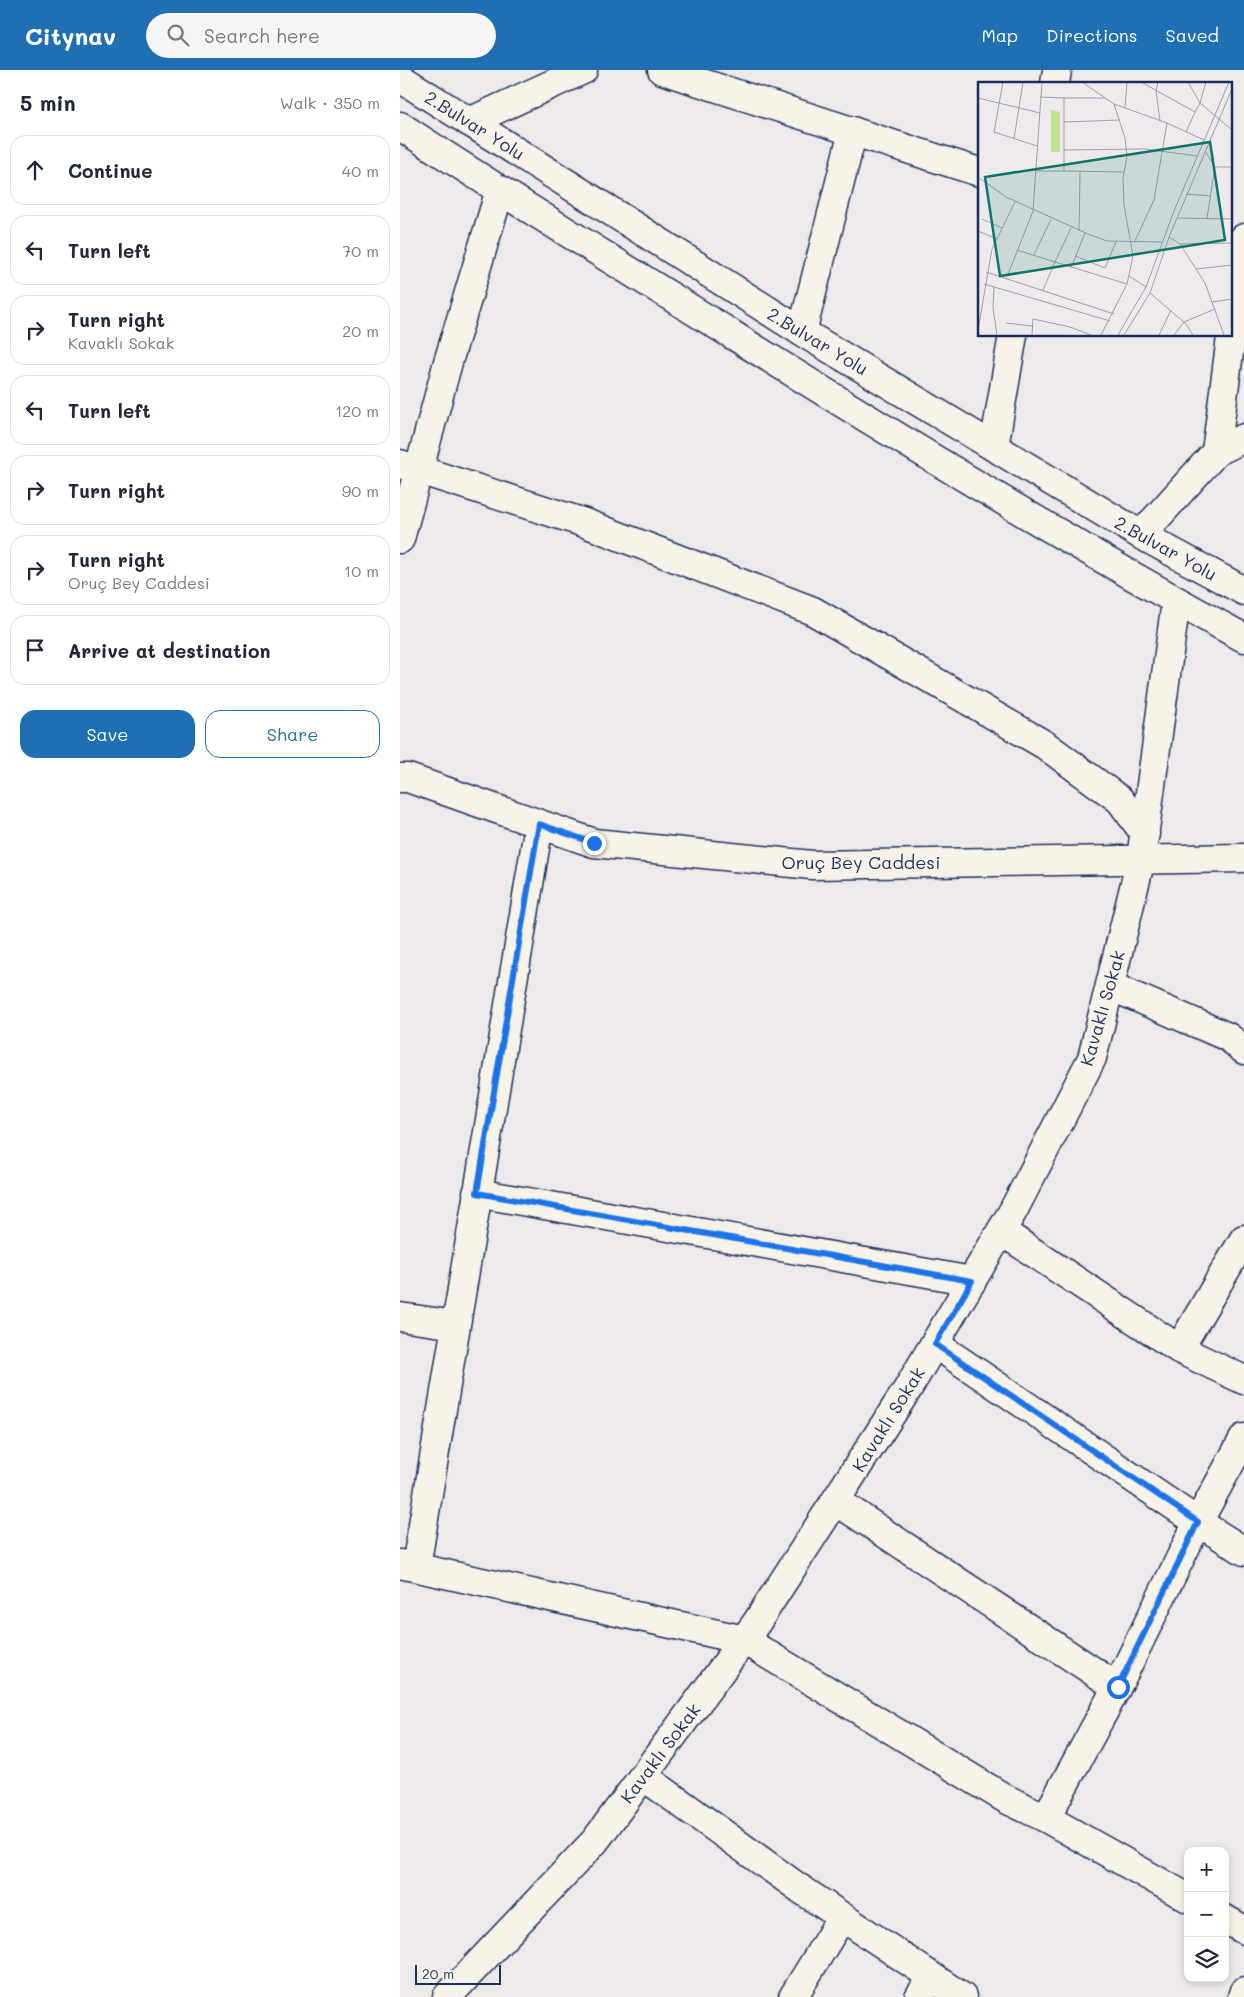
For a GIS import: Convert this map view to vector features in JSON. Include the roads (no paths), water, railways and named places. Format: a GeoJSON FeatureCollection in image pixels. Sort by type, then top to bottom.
{"type":"FeatureCollection","features":[{"type":"Feature","properties":{"kind":"street"},"geometry":{"type":"LineString","coordinates":[[469,122],[583,70]]}},
{"type":"Feature","properties":{"kind":"street"},"geometry":{"type":"LineString","coordinates":[[662,70],[978,172]]}},
{"type":"Feature","properties":{"kind":"street","name":"2.Bulvar Yolu"},"geometry":{"type":"LineString","coordinates":[[400,78],[802,332],[1141,535],[1244,591]]}},
{"type":"Feature","properties":{"kind":"street"},"geometry":{"type":"LineString","coordinates":[[400,126],[934,460],[1122,572],[1244,638]]}},
{"type":"Feature","properties":{"kind":"street"},"geometry":{"type":"LineString","coordinates":[[802,332],[853,131]]}},
{"type":"Feature","properties":{"kind":"street"},"geometry":{"type":"LineString","coordinates":[[400,539],[409,467],[448,362],[500,190]]}},
{"type":"Feature","properties":{"kind":"street"},"geometry":{"type":"LineString","coordinates":[[1232,330],[1244,238]]}},
{"type":"Feature","properties":{"kind":"street"},"geometry":{"type":"LineString","coordinates":[[994,447],[1013,336]]}},
{"type":"Feature","properties":{"kind":"street"},"geometry":{"type":"LineString","coordinates":[[1216,452],[1231,336]]}},
{"type":"Feature","properties":{"kind":"street"},"geometry":{"type":"LineString","coordinates":[[1141,535],[1216,452],[1244,438]]}},
{"type":"Feature","properties":{"kind":"street"},"geometry":{"type":"LineString","coordinates":[[409,467],[585,523],[813,611],[1045,745],[1120,800],[1143,846]]}},
{"type":"Feature","properties":{"kind":"street","name":"Kavaklı Sokak"},"geometry":{"type":"LineString","coordinates":[[447,1997],[595,1841],[744,1640],[836,1501],[935,1344],[1001,1231],[1092,1058],[1143,846],[1176,601]]}},
{"type":"Feature","properties":{"kind":"street","name":"Oruç Bey Caddesi"},"geometry":{"type":"LineString","coordinates":[[400,778],[408,778],[594,843],[812,865],[1143,846],[1244,858]]}},
{"type":"Feature","properties":{"kind":"street"},"geometry":{"type":"LineString","coordinates":[[539,824],[456,1325],[408,1566],[744,1640],[1006,1799],[1046,1818],[1184,1896]]}},
{"type":"Feature","properties":{"kind":"street"},"geometry":{"type":"LineString","coordinates":[[1110,986],[1228,1037],[1244,1050]]}},
{"type":"Feature","properties":{"kind":"street"},"geometry":{"type":"LineString","coordinates":[[477,1193],[972,1281]]}},
{"type":"Feature","properties":{"kind":"street"},"geometry":{"type":"LineString","coordinates":[[1001,1231],[1179,1349],[1244,1380]]}},
{"type":"Feature","properties":{"kind":"street"},"geometry":{"type":"LineString","coordinates":[[1179,1349],[1244,1239]]}},
{"type":"Feature","properties":{"kind":"street"},"geometry":{"type":"LineString","coordinates":[[400,1317],[456,1325]]}},
{"type":"Feature","properties":{"kind":"street"},"geometry":{"type":"LineString","coordinates":[[935,1344],[1198,1522],[1244,1551]]}},
{"type":"Feature","properties":{"kind":"street"},"geometry":{"type":"LineString","coordinates":[[1046,1818],[1118,1687],[1198,1522],[1244,1438]]}},
{"type":"Feature","properties":{"kind":"street"},"geometry":{"type":"LineString","coordinates":[[836,1501],[1118,1687]]}},
{"type":"Feature","properties":{"kind":"street"},"geometry":{"type":"LineString","coordinates":[[643,1776],[842,1917],[925,1987],[962,1997]]}},
{"type":"Feature","properties":{"kind":"street"},"geometry":{"type":"LineString","coordinates":[[793,1997],[842,1917]]}},
{"type":"Feature","properties":{"kind":"street"},"geometry":{"type":"LineString","coordinates":[[1229,1921],[1244,1930]]}},
{"type":"Feature","properties":{"kind":"street"},"geometry":{"type":"LineString","coordinates":[[1242,1997],[1244,1991]]}}]}
